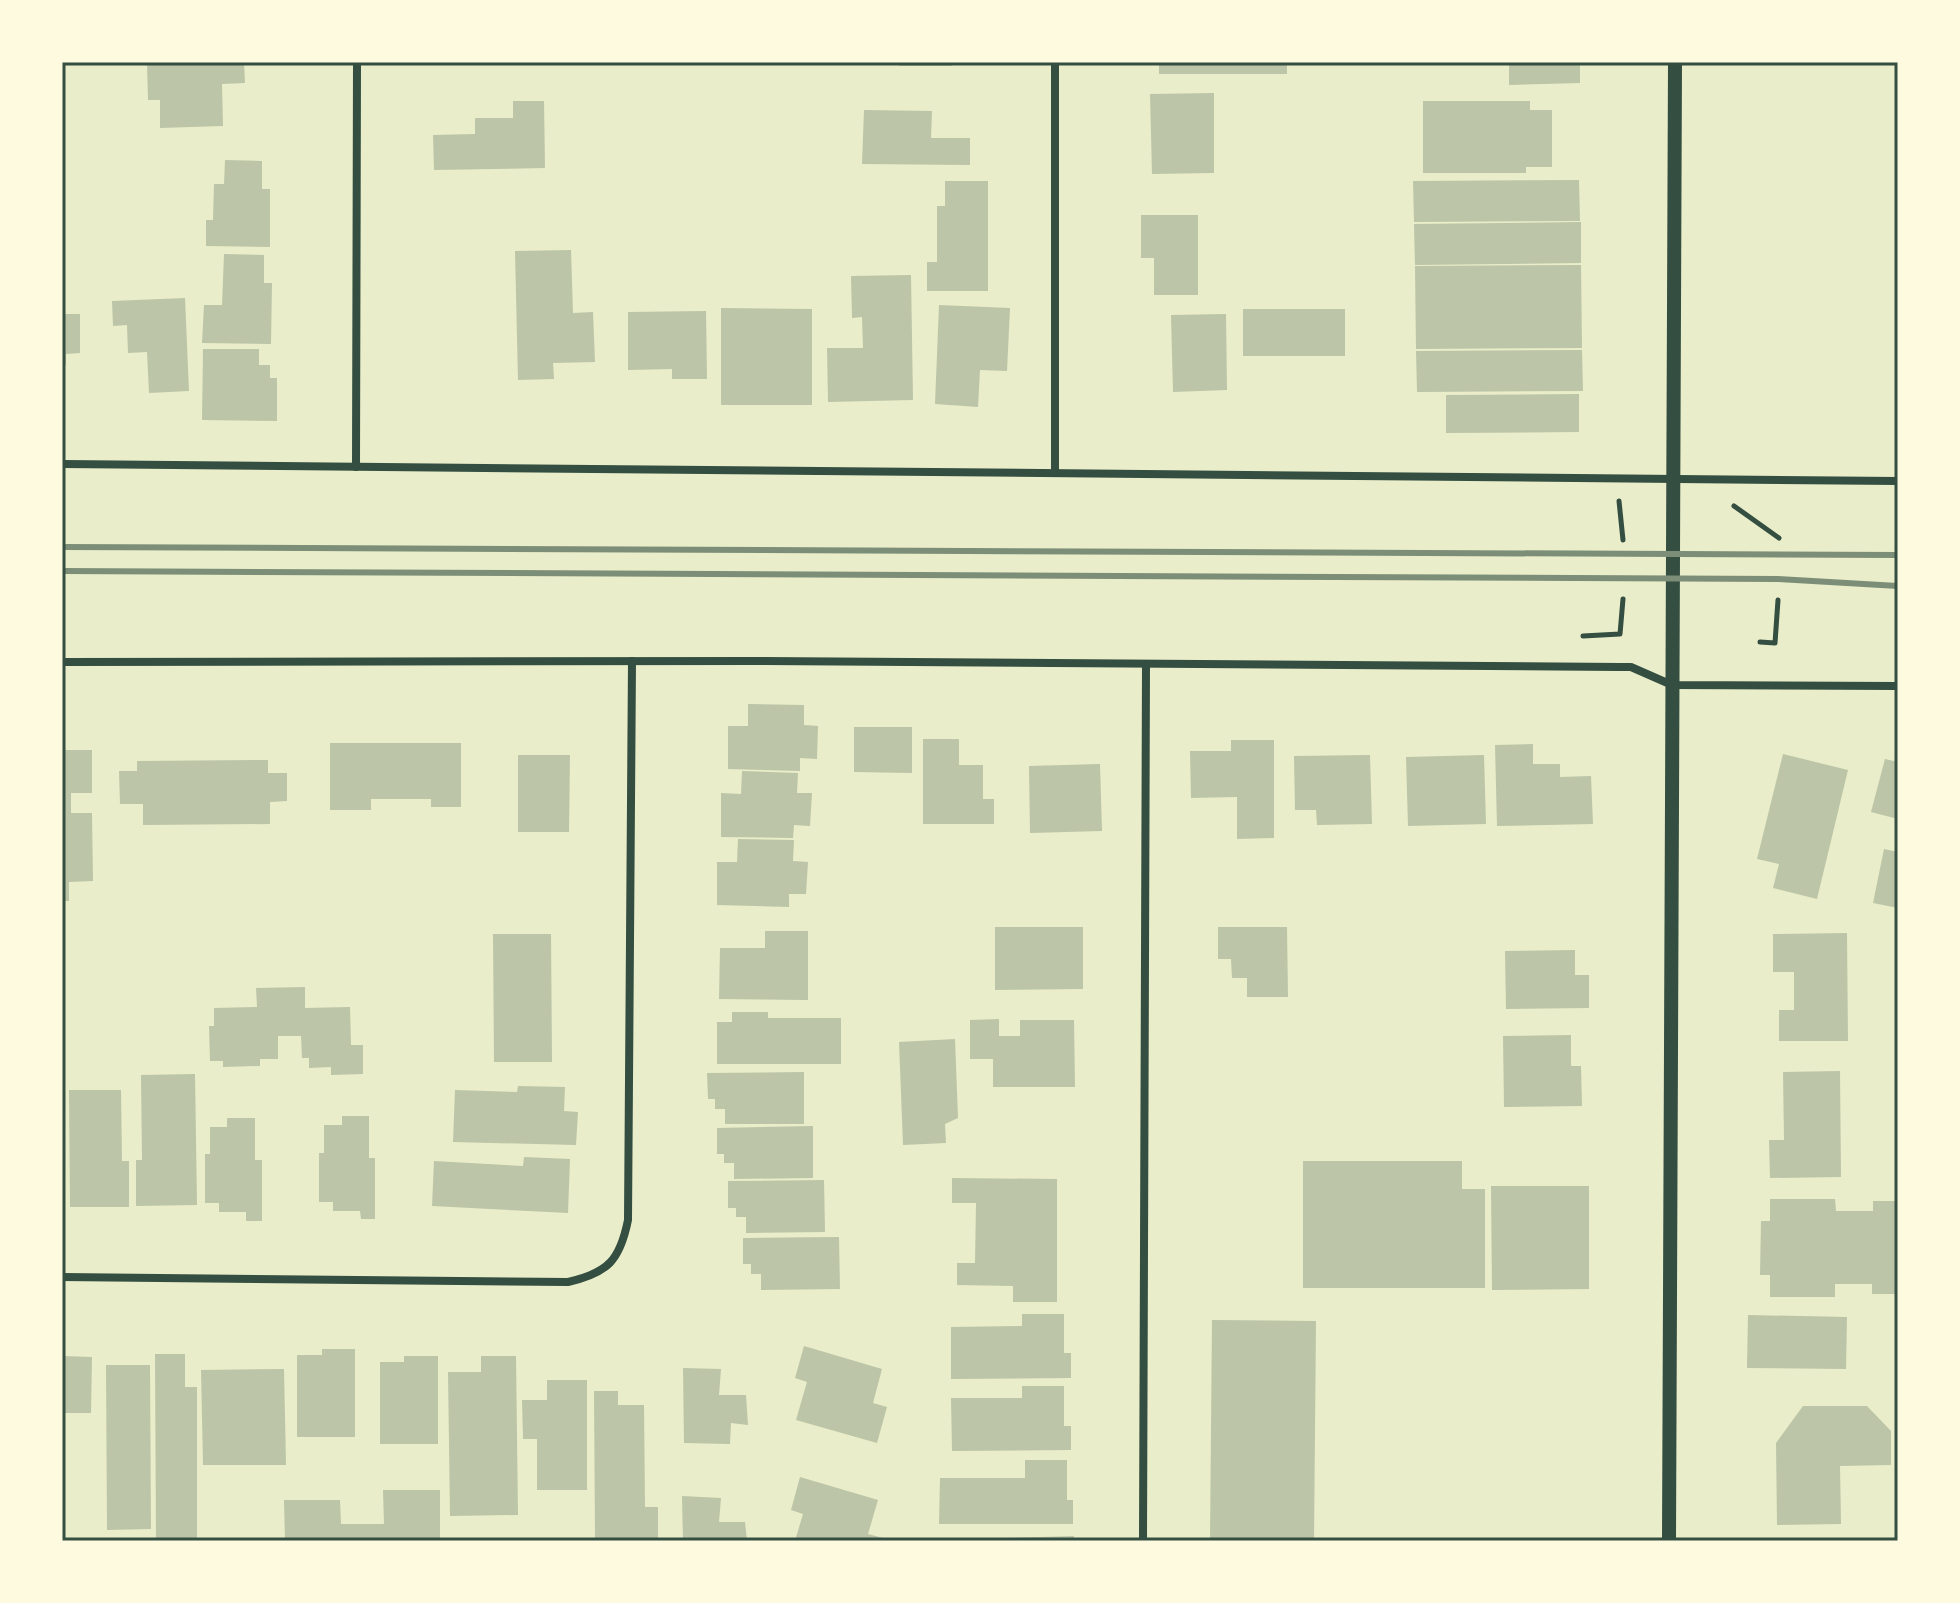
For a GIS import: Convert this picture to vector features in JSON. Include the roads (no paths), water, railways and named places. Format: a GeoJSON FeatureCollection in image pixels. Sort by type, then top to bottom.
{"type":"FeatureCollection","features":[{"type":"Feature","properties":{"kind":"street"},"geometry":{"type":"LineString","coordinates":[[356,467],[357,62]]}},
{"type":"Feature","properties":{"kind":"street"},"geometry":{"type":"LineString","coordinates":[[1055,62],[1055,473]]}},
{"type":"Feature","properties":{"kind":"street"},"geometry":{"type":"LineString","coordinates":[[1669,1541],[1675,62]]}},
{"type":"Feature","properties":{"kind":"street"},"geometry":{"type":"LineString","coordinates":[[62,464],[1898,481]]}},
{"type":"Feature","properties":{"kind":"street"},"geometry":{"type":"LineString","coordinates":[[62,662],[632,661],[1631,667],[1672,685],[1898,686]]}},
{"type":"Feature","properties":{"kind":"street"},"geometry":{"type":"LineString","coordinates":[[62,1277],[568,1282],[593,1276],[611,1264],[624,1244],[628,1220],[632,661]]}},
{"type":"Feature","properties":{"kind":"street"},"geometry":{"type":"LineString","coordinates":[[1143,1541],[1146,664]]}},
{"type":"Feature","properties":{"kind":"railway"},"geometry":{"type":"LineString","coordinates":[[62,547],[1898,555]]}},
{"type":"Feature","properties":{"kind":"railway"},"geometry":{"type":"LineString","coordinates":[[62,571],[1778,579],[1898,586]]}}]}
